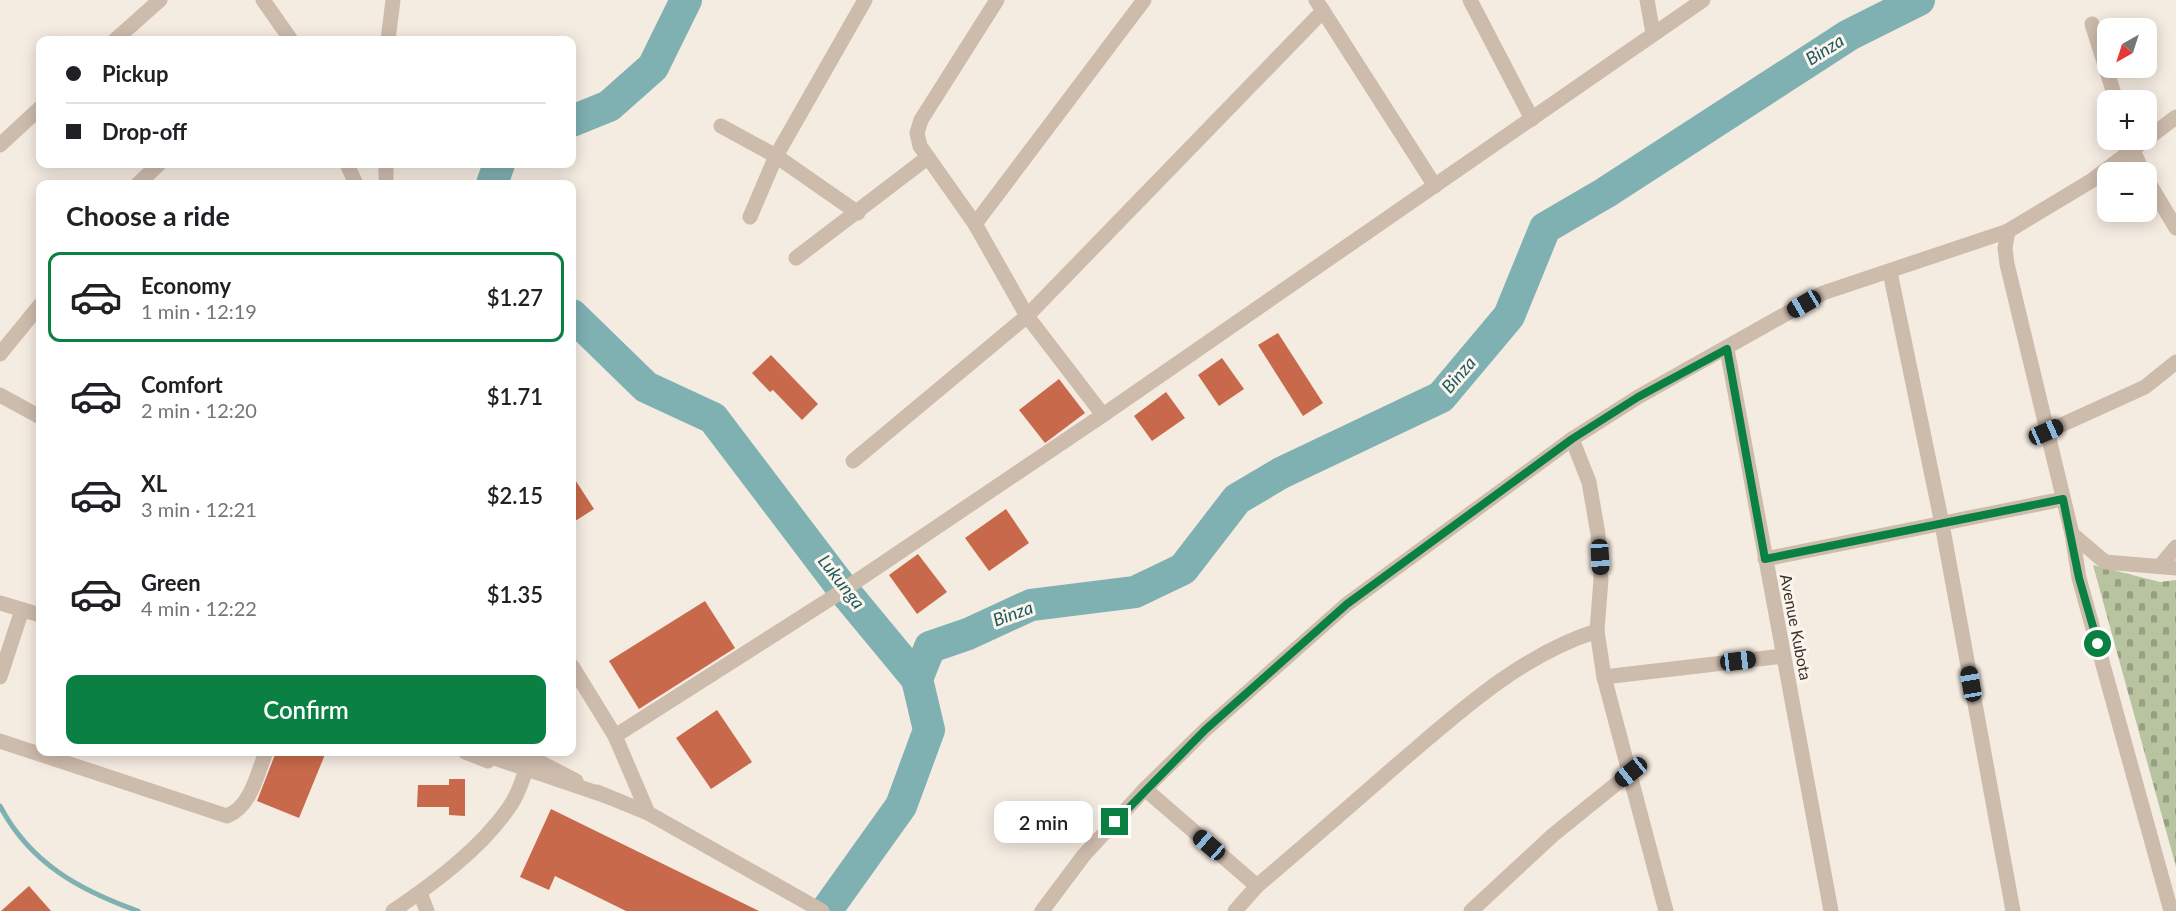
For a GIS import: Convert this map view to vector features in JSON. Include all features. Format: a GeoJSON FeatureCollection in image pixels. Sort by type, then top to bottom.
{"type":"FeatureCollection","features":[{"type":"Feature","properties":{"kind":"street"},"geometry":{"type":"LineString","coordinates":[[120,36],[160,0]]}},
{"type":"Feature","properties":{"kind":"street"},"geometry":{"type":"LineString","coordinates":[[263,0],[288,36]]}},
{"type":"Feature","properties":{"kind":"street"},"geometry":{"type":"LineString","coordinates":[[388,36],[393,0]]}},
{"type":"Feature","properties":{"kind":"street"},"geometry":{"type":"LineString","coordinates":[[750,217],[776,156],[865,0]]}},
{"type":"Feature","properties":{"kind":"street"},"geometry":{"type":"LineString","coordinates":[[997,0],[921,120],[917,133],[920,146],[975,224],[1027,316],[1103,415]]}},
{"type":"Feature","properties":{"kind":"street"},"geometry":{"type":"LineString","coordinates":[[975,224],[1144,0]]}},
{"type":"Feature","properties":{"kind":"street"},"geometry":{"type":"LineString","coordinates":[[1470,0],[1532,119]]}},
{"type":"Feature","properties":{"kind":"street"},"geometry":{"type":"LineString","coordinates":[[1647,0],[1653,33]]}},
{"type":"Feature","properties":{"kind":"street"},"geometry":{"type":"LineString","coordinates":[[615,736],[830,599],[1103,415],[1703,0]]}},
{"type":"Feature","properties":{"kind":"street"},"geometry":{"type":"LineString","coordinates":[[853,461],[1027,316],[1320,5],[1435,186]]}},
{"type":"Feature","properties":{"kind":"street"},"geometry":{"type":"LineString","coordinates":[[2092,24],[2113,90]]}},
{"type":"Feature","properties":{"kind":"street"},"geometry":{"type":"LineString","coordinates":[[0,144],[36,112]]}},
{"type":"Feature","properties":{"kind":"street"},"geometry":{"type":"LineString","coordinates":[[2157,129],[2176,117]]}},
{"type":"Feature","properties":{"kind":"street"},"geometry":{"type":"LineString","coordinates":[[721,126],[776,156],[858,213]]}},
{"type":"Feature","properties":{"kind":"street"},"geometry":{"type":"LineString","coordinates":[[1042,911],[1084,855],[1205,730],[1347,604],[1572,439],[1638,397],[1823,293],[2008,231],[2091,181],[2126,150]]}},
{"type":"Feature","properties":{"kind":"street"},"geometry":{"type":"LineString","coordinates":[[796,258],[858,213],[927,158]]}},
{"type":"Feature","properties":{"kind":"street"},"geometry":{"type":"LineString","coordinates":[[142,180],[155,168]]}},
{"type":"Feature","properties":{"kind":"street"},"geometry":{"type":"LineString","coordinates":[[2157,196],[2176,228]]}},
{"type":"Feature","properties":{"kind":"street"},"geometry":{"type":"LineString","coordinates":[[2008,231],[2005,248],[2007,264],[2072,534],[2079,578],[2171,911]]}},
{"type":"Feature","properties":{"kind":"street"},"geometry":{"type":"LineString","coordinates":[[1890,272],[1942,524],[2013,911]]}},
{"type":"Feature","properties":{"kind":"street"},"geometry":{"type":"LineString","coordinates":[[0,354],[36,310]]}},
{"type":"Feature","properties":{"kind":"street","name":"Avenue Kubota"},"geometry":{"type":"LineString","coordinates":[[1727,349],[1831,911]]}},
{"type":"Feature","properties":{"kind":"street"},"geometry":{"type":"LineString","coordinates":[[2046,432],[2145,387],[2176,362]]}},
{"type":"Feature","properties":{"kind":"street"},"geometry":{"type":"LineString","coordinates":[[0,395],[36,415]]}},
{"type":"Feature","properties":{"kind":"street"},"geometry":{"type":"LineString","coordinates":[[1572,439],[1589,482],[1598,534],[1601,579],[1597,631],[1604,677],[1666,911]]}},
{"type":"Feature","properties":{"kind":"street"},"geometry":{"type":"LineString","coordinates":[[1765,559],[2063,499]]}},
{"type":"Feature","properties":{"kind":"street"},"geometry":{"type":"LineString","coordinates":[[2072,534],[2105,562],[2176,568]]}},
{"type":"Feature","properties":{"kind":"street"},"geometry":{"type":"LineString","coordinates":[[2160,566],[2176,547]]}},
{"type":"Feature","properties":{"kind":"street"},"geometry":{"type":"LineString","coordinates":[[0,603],[36,614]]}},
{"type":"Feature","properties":{"kind":"street"},"geometry":{"type":"LineString","coordinates":[[0,677],[22,610]]}},
{"type":"Feature","properties":{"kind":"street"},"geometry":{"type":"LineString","coordinates":[[1235,911],[1257,886],[1458,712],[1537,656],[1565,641],[1597,631]]}},
{"type":"Feature","properties":{"kind":"street"},"geometry":{"type":"LineString","coordinates":[[1604,677],[1783,656]]}},
{"type":"Feature","properties":{"kind":"street"},"geometry":{"type":"LineString","coordinates":[[576,673],[615,736],[648,813]]}},
{"type":"Feature","properties":{"kind":"street"},"geometry":{"type":"LineString","coordinates":[[0,741],[36,753]]}},
{"type":"Feature","properties":{"kind":"street"},"geometry":{"type":"LineString","coordinates":[[45,756],[226,816],[237,813],[244,805],[264,756]]}},
{"type":"Feature","properties":{"kind":"street"},"geometry":{"type":"LineString","coordinates":[[474,756],[524,777],[609,797]]}},
{"type":"Feature","properties":{"kind":"street"},"geometry":{"type":"LineString","coordinates":[[489,756],[609,797],[648,813],[822,911]]}},
{"type":"Feature","properties":{"kind":"street"},"geometry":{"type":"LineString","coordinates":[[393,911],[420,892],[492,829],[509,808],[524,777],[530,756]]}},
{"type":"Feature","properties":{"kind":"street"},"geometry":{"type":"LineString","coordinates":[[535,756],[609,797]]}},
{"type":"Feature","properties":{"kind":"street"},"geometry":{"type":"LineString","coordinates":[[1471,911],[1553,835],[1631,772]]}},
{"type":"Feature","properties":{"kind":"street"},"geometry":{"type":"LineString","coordinates":[[1146,789],[1257,886]]}},
{"type":"Feature","properties":{"kind":"street"},"geometry":{"type":"LineString","coordinates":[[420,892],[427,911]]}},
{"type":"Feature","properties":{"kind":"green space"},"geometry":{"type":"Polygon","coordinates":[[[2093,565],[2160,582],[2176,580],[2176,867],[2093,565]]]}},
{"type":"Feature","properties":{"kind":"building"},"geometry":{"type":"Polygon","coordinates":[[[1278,333],[1323,403],[1303,416],[1258,345],[1278,333]]]}},
{"type":"Feature","properties":{"kind":"building"},"geometry":{"type":"Polygon","coordinates":[[[771,355],[818,404],[802,420],[773,390],[770,392],[752,373],[771,355]]]}},
{"type":"Feature","properties":{"kind":"building"},"geometry":{"type":"Polygon","coordinates":[[[1222,358],[1244,389],[1219,406],[1198,375],[1222,358]]]}},
{"type":"Feature","properties":{"kind":"building"},"geometry":{"type":"Polygon","coordinates":[[[1059,379],[1085,413],[1045,443],[1019,410],[1059,379]]]}},
{"type":"Feature","properties":{"kind":"building"},"geometry":{"type":"Polygon","coordinates":[[[1166,392],[1185,418],[1152,441],[1134,416],[1166,392]]]}},
{"type":"Feature","properties":{"kind":"building"},"geometry":{"type":"Polygon","coordinates":[[[576,481],[594,509],[576,520],[576,481]]]}},
{"type":"Feature","properties":{"kind":"building"},"geometry":{"type":"Polygon","coordinates":[[[1006,509],[1029,543],[989,571],[965,538],[1006,509]]]}},
{"type":"Feature","properties":{"kind":"building"},"geometry":{"type":"Polygon","coordinates":[[[918,554],[947,592],[917,614],[889,575],[918,554]]]}},
{"type":"Feature","properties":{"kind":"building"},"geometry":{"type":"Polygon","coordinates":[[[705,601],[735,648],[639,709],[609,661],[705,601]]]}},
{"type":"Feature","properties":{"kind":"building"},"geometry":{"type":"Polygon","coordinates":[[[717,710],[752,762],[711,789],[676,738],[717,710]]]}},
{"type":"Feature","properties":{"kind":"building"},"geometry":{"type":"Polygon","coordinates":[[[274,756],[324,756],[299,818],[257,801],[274,756]]]}},
{"type":"Feature","properties":{"kind":"building"},"geometry":{"type":"Polygon","coordinates":[[[449,779],[465,779],[465,816],[449,815],[449,807],[417,807],[418,785],[449,785],[449,779]]]}},
{"type":"Feature","properties":{"kind":"building"},"geometry":{"type":"Polygon","coordinates":[[[551,809],[759,911],[626,911],[555,876],[549,890],[520,877],[551,809]]]}},
{"type":"Feature","properties":{"kind":"building"},"geometry":{"type":"Polygon","coordinates":[[[29,886],[51,911],[1,911],[29,886]]]}},
{"type":"Feature","properties":{"kind":"waterway","name":"Lukunga"},"geometry":{"type":"LineString","coordinates":[[576,119],[609,106],[653,67],[686,0]]}},
{"type":"Feature","properties":{"kind":"waterway","name":"Binza"},"geometry":{"type":"LineString","coordinates":[[917,679],[930,647],[968,634],[1031,605],[1135,592],[1183,569],[1237,499],[1281,473],[1441,397],[1509,316],[1545,228],[1605,193],[1849,35],[1919,0]]}},
{"type":"Feature","properties":{"kind":"waterway","name":"Lukunga"},"geometry":{"type":"LineString","coordinates":[[493,180],[498,168]]}},
{"type":"Feature","properties":{"kind":"waterway","name":"Lukunga"},"geometry":{"type":"LineString","coordinates":[[576,319],[646,387],[713,418],[845,592],[917,679],[929,730],[901,806],[826,911]]}},
{"type":"Feature","properties":{"kind":"waterway"},"geometry":{"type":"LineString","coordinates":[[0,806],[26,844],[58,872],[96,894],[138,911]]}},
{"type":"Feature","properties":{"kind":"route"},"geometry":{"type":"LineString","coordinates":[[1115,822],[1205,730],[1347,604],[1572,439],[1638,397],[1727,349],[1765,559],[2063,499],[2072,534],[2079,578],[2098,644]]}}]}
